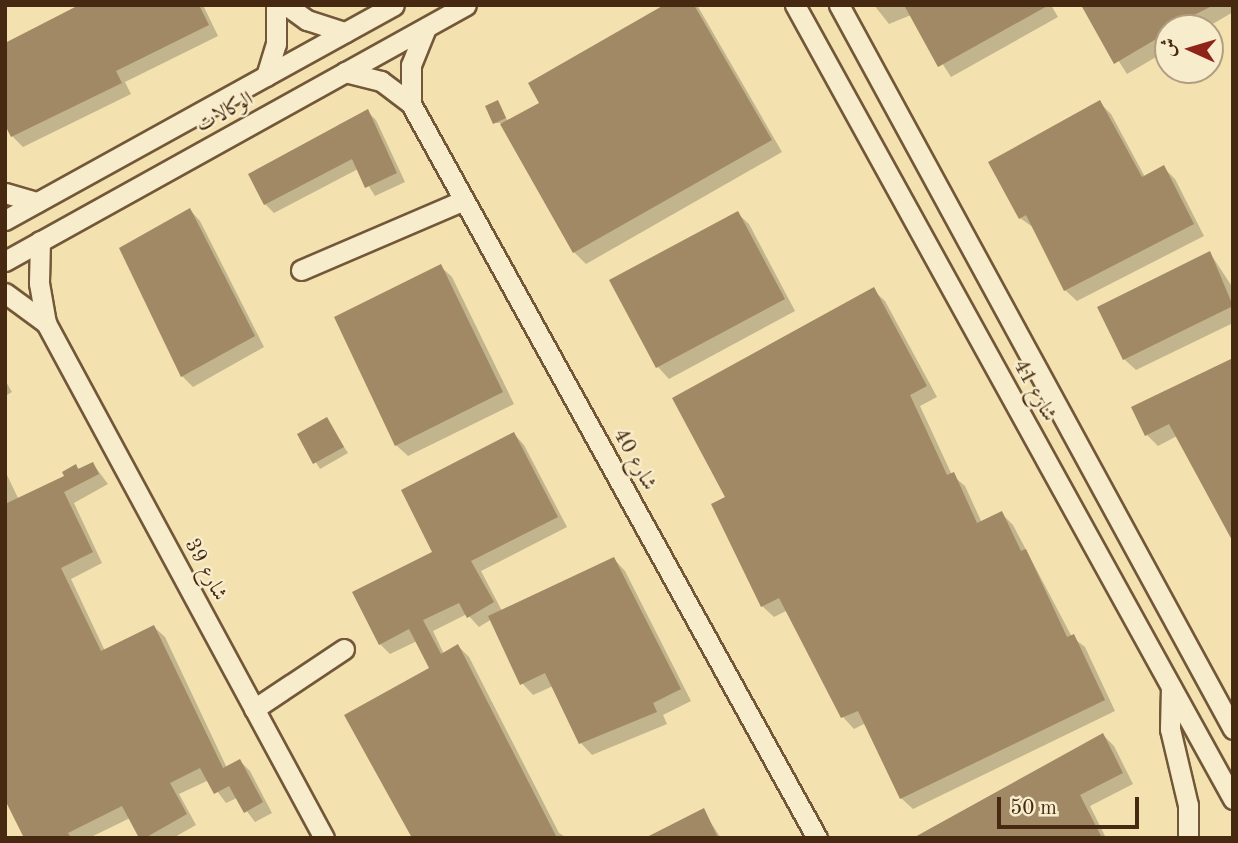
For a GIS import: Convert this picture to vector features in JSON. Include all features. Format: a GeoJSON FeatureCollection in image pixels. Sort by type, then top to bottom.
{"type":"FeatureCollection","features":[{"type":"Feature","properties":{"kind":"street"},"geometry":{"type":"LineString","coordinates":[[266,76],[276,44],[276,5]]}},
{"type":"Feature","properties":{"kind":"street"},"geometry":{"type":"LineString","coordinates":[[286,5],[307,20],[345,32]]}},
{"type":"Feature","properties":{"kind":"street","name":"الوكالات"},"geometry":{"type":"LineString","coordinates":[[5,220],[394,5]]}},
{"type":"Feature","properties":{"kind":"street","name":"الوكالات"},"geometry":{"type":"LineString","coordinates":[[5,261],[466,5]]}},
{"type":"Feature","properties":{"kind":"street","name":"شارع 41"},"geometry":{"type":"LineString","coordinates":[[795,5],[1233,799]]}},
{"type":"Feature","properties":{"kind":"street","name":"شارع 41"},"geometry":{"type":"LineString","coordinates":[[839,5],[1233,729]]}},
{"type":"Feature","properties":{"kind":"street","name":"شارع 40"},"geometry":{"type":"LineString","coordinates":[[411,104],[411,65],[426,28]]}},
{"type":"Feature","properties":{"kind":"street","name":"شارع 40"},"geometry":{"type":"LineString","coordinates":[[345,72],[382,81],[411,104],[462,201],[817,838]]}},
{"type":"Feature","properties":{"kind":"street"},"geometry":{"type":"LineString","coordinates":[[5,193],[37,202]]}},
{"type":"Feature","properties":{"kind":"street"},"geometry":{"type":"LineString","coordinates":[[301,270],[462,201]]}},
{"type":"Feature","properties":{"kind":"street","name":"شارع 39"},"geometry":{"type":"LineString","coordinates":[[40,242],[39,283],[46,323],[324,838]]}},
{"type":"Feature","properties":{"kind":"street","name":"شارع 39"},"geometry":{"type":"LineString","coordinates":[[5,293],[46,323]]}},
{"type":"Feature","properties":{"kind":"street"},"geometry":{"type":"LineString","coordinates":[[254,709],[344,649]]}},
{"type":"Feature","properties":{"kind":"street"},"geometry":{"type":"LineString","coordinates":[[1171,687],[1170,729],[1188,805],[1188,838]]}},
{"type":"Feature","properties":{"kind":"building"},"geometry":{"type":"Polygon","coordinates":[[[79,5],[199,5],[209,25],[116,71],[122,83],[11,137],[5,125],[5,43],[79,5]]]}},
{"type":"Feature","properties":{"kind":"building"},"geometry":{"type":"Polygon","coordinates":[[[664,5],[694,5],[772,140],[573,253],[500,124],[539,103],[528,83],[664,5]]]}},
{"type":"Feature","properties":{"kind":"building"},"geometry":{"type":"Polygon","coordinates":[[[904,5],[1049,5],[938,67],[904,5]]]}},
{"type":"Feature","properties":{"kind":"building"},"geometry":{"type":"Polygon","coordinates":[[[1081,5],[1214,5],[1196,14],[1154,14],[1154,40],[1114,64],[1081,5]]]}},
{"type":"Feature","properties":{"kind":"building"},"geometry":{"type":"Polygon","coordinates":[[[498,100],[506,118],[493,124],[485,106],[498,100]]]}},
{"type":"Feature","properties":{"kind":"building"},"geometry":{"type":"Polygon","coordinates":[[[1100,100],[1142,177],[1164,165],[1194,224],[1064,291],[1026,215],[1019,219],[988,162],[1100,100]]]}},
{"type":"Feature","properties":{"kind":"building"},"geometry":{"type":"Polygon","coordinates":[[[368,109],[397,173],[365,188],[352,159],[264,205],[248,174],[368,109]]]}},
{"type":"Feature","properties":{"kind":"building"},"geometry":{"type":"Polygon","coordinates":[[[190,208],[255,336],[181,377],[119,248],[190,208]]]}},
{"type":"Feature","properties":{"kind":"building"},"geometry":{"type":"Polygon","coordinates":[[[738,211],[785,299],[656,368],[609,280],[738,211]]]}},
{"type":"Feature","properties":{"kind":"building"},"geometry":{"type":"Polygon","coordinates":[[[1210,251],[1233,306],[1123,360],[1097,307],[1210,251]]]}},
{"type":"Feature","properties":{"kind":"building"},"geometry":{"type":"Polygon","coordinates":[[[441,264],[503,392],[395,446],[334,317],[441,264]]]}},
{"type":"Feature","properties":{"kind":"building"},"geometry":{"type":"Polygon","coordinates":[[[874,287],[927,386],[910,395],[947,475],[954,472],[977,523],[1002,511],[1021,551],[1026,549],[1067,637],[1074,634],[1105,700],[900,799],[858,711],[841,718],[779,598],[761,607],[711,504],[725,497],[672,398],[874,287]]]}},
{"type":"Feature","properties":{"kind":"building"},"geometry":{"type":"Polygon","coordinates":[[[1233,358],[1233,542],[1169,424],[1145,436],[1131,407],[1233,358]]]}},
{"type":"Feature","properties":{"kind":"building"},"geometry":{"type":"Polygon","coordinates":[[[327,417],[344,447],[313,464],[297,434],[327,417]]]}},
{"type":"Feature","properties":{"kind":"building"},"geometry":{"type":"Polygon","coordinates":[[[514,432],[558,517],[471,561],[494,602],[467,618],[459,603],[423,620],[441,654],[458,644],[557,838],[412,838],[344,715],[429,668],[409,629],[379,645],[352,592],[432,552],[401,490],[514,432]]]}},
{"type":"Feature","properties":{"kind":"building"},"geometry":{"type":"Polygon","coordinates":[[[93,462],[99,474],[64,492],[93,552],[61,568],[101,651],[154,625],[223,768],[240,759],[263,802],[244,813],[229,786],[214,794],[200,768],[170,783],[187,814],[145,838],[139,838],[122,806],[68,833],[71,838],[24,838],[5,800],[5,504],[64,476],[62,472],[76,464],[78,469],[93,462]]]}},
{"type":"Feature","properties":{"kind":"building"},"geometry":{"type":"Polygon","coordinates":[[[614,557],[681,689],[653,703],[657,712],[579,744],[545,673],[520,685],[488,616],[614,557]]]}},
{"type":"Feature","properties":{"kind":"building"},"geometry":{"type":"Polygon","coordinates":[[[1103,733],[1123,773],[1080,795],[1102,838],[913,838],[1103,733]]]}},
{"type":"Feature","properties":{"kind":"building"},"geometry":{"type":"Polygon","coordinates":[[[704,808],[718,838],[645,838],[704,808]]]}}]}
